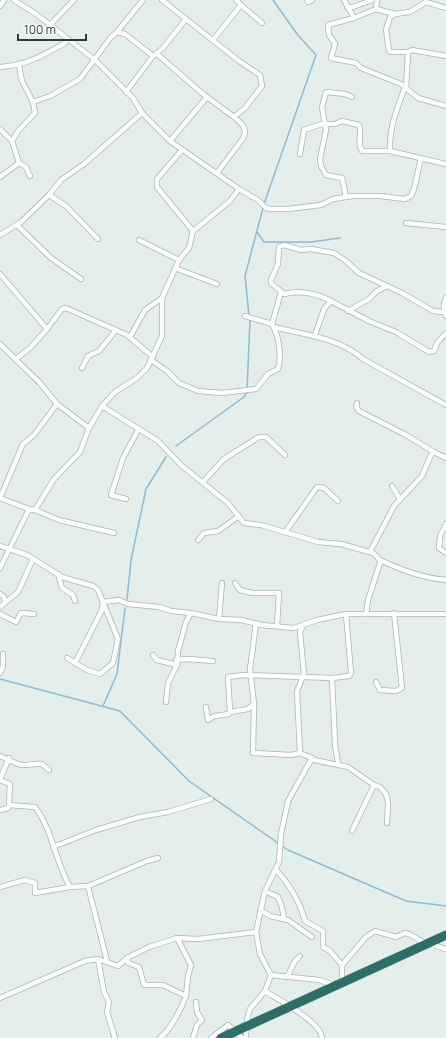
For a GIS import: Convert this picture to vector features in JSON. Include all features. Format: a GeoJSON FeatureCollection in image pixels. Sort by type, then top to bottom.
{"type":"FeatureCollection","features":[{"type":"Feature","properties":{"kind":"highway"},"geometry":{"type":"LineString","coordinates":[[221,1038],[446,935]]}},
{"type":"Feature","properties":{"kind":"street"},"geometry":{"type":"LineString","coordinates":[[0,6],[4,0]]}},
{"type":"Feature","properties":{"kind":"street"},"geometry":{"type":"LineString","coordinates":[[14,0],[50,25],[95,60],[126,92],[142,113],[170,141],[258,200],[266,208],[288,209],[321,206],[333,199],[346,197],[380,196],[405,199],[411,196],[414,190],[421,158]]}},
{"type":"Feature","properties":{"kind":"street"},"geometry":{"type":"LineString","coordinates":[[50,25],[74,0]]}},
{"type":"Feature","properties":{"kind":"street"},"geometry":{"type":"LineString","coordinates":[[33,102],[50,96],[80,79],[111,37],[117,32],[143,0]]}},
{"type":"Feature","properties":{"kind":"street"},"geometry":{"type":"LineString","coordinates":[[162,0],[212,40],[260,75],[262,86],[245,108],[234,117]]}},
{"type":"Feature","properties":{"kind":"street"},"geometry":{"type":"LineString","coordinates":[[236,0],[262,23]]}},
{"type":"Feature","properties":{"kind":"street"},"geometry":{"type":"LineString","coordinates":[[307,0],[308,2],[312,0]]}},
{"type":"Feature","properties":{"kind":"street"},"geometry":{"type":"LineString","coordinates":[[344,0],[354,18]]}},
{"type":"Feature","properties":{"kind":"street"},"geometry":{"type":"LineString","coordinates":[[347,7],[353,8],[372,0]]}},
{"type":"Feature","properties":{"kind":"street"},"geometry":{"type":"LineString","coordinates":[[376,9],[377,0]]}},
{"type":"Feature","properties":{"kind":"street"},"geometry":{"type":"LineString","coordinates":[[446,8],[426,2],[410,12],[395,14],[376,9],[354,18],[328,25],[329,35],[335,44],[331,58],[356,63],[361,68],[401,84],[418,98],[446,106]]}},
{"type":"Feature","properties":{"kind":"street"},"geometry":{"type":"LineString","coordinates":[[212,40],[241,5]]}},
{"type":"Feature","properties":{"kind":"street"},"geometry":{"type":"LineString","coordinates":[[395,14],[390,17],[386,30],[389,50],[408,52],[412,50],[446,56]]}},
{"type":"Feature","properties":{"kind":"street"},"geometry":{"type":"LineString","coordinates":[[126,92],[186,19]]}},
{"type":"Feature","properties":{"kind":"street"},"geometry":{"type":"LineString","coordinates":[[117,32],[125,34],[155,55],[244,126],[246,132],[244,137],[217,173]]}},
{"type":"Feature","properties":{"kind":"street"},"geometry":{"type":"LineString","coordinates":[[0,67],[19,66],[39,58],[65,43],[68,39]]}},
{"type":"Feature","properties":{"kind":"street"},"geometry":{"type":"LineString","coordinates":[[390,151],[389,139],[394,118],[406,88],[408,52]]}},
{"type":"Feature","properties":{"kind":"street"},"geometry":{"type":"LineString","coordinates":[[12,141],[19,130],[35,112],[33,102],[22,81],[19,66]]}},
{"type":"Feature","properties":{"kind":"street"},"geometry":{"type":"LineString","coordinates":[[346,197],[342,178],[326,175],[321,166],[325,124],[322,107],[326,92],[345,94],[352,97]]}},
{"type":"Feature","properties":{"kind":"street"},"geometry":{"type":"LineString","coordinates":[[170,141],[207,97]]}},
{"type":"Feature","properties":{"kind":"street"},"geometry":{"type":"LineString","coordinates":[[0,236],[17,225],[49,195],[62,180],[84,164],[142,113]]}},
{"type":"Feature","properties":{"kind":"street"},"geometry":{"type":"LineString","coordinates":[[300,154],[304,130],[342,121],[354,123],[360,128],[359,144],[362,151],[390,151],[446,164]]}},
{"type":"Feature","properties":{"kind":"street"},"geometry":{"type":"LineString","coordinates":[[0,128],[12,141],[20,162],[26,167],[30,176]]}},
{"type":"Feature","properties":{"kind":"street"},"geometry":{"type":"LineString","coordinates":[[182,150],[157,179],[157,187],[193,231]]}},
{"type":"Feature","properties":{"kind":"street"},"geometry":{"type":"LineString","coordinates":[[0,177],[20,162]]}},
{"type":"Feature","properties":{"kind":"street"},"geometry":{"type":"LineString","coordinates":[[35,510],[54,479],[80,452],[89,428],[102,406],[115,392],[137,378],[147,368],[162,336],[162,298],[179,260],[188,248],[193,231],[230,201],[239,188]]}},
{"type":"Feature","properties":{"kind":"street"},"geometry":{"type":"LineString","coordinates":[[49,195],[66,206],[98,239]]}},
{"type":"Feature","properties":{"kind":"street"},"geometry":{"type":"LineString","coordinates":[[406,223],[446,227]]}},
{"type":"Feature","properties":{"kind":"street"},"geometry":{"type":"LineString","coordinates":[[17,225],[51,258],[81,279]]}},
{"type":"Feature","properties":{"kind":"street"},"geometry":{"type":"LineString","coordinates":[[139,240],[179,260]]}},
{"type":"Feature","properties":{"kind":"street"},"geometry":{"type":"LineString","coordinates":[[446,298],[444,302],[445,314],[433,311],[402,292],[359,273],[346,261],[334,253],[311,249],[301,250],[284,245],[278,250],[278,264],[271,280],[271,283],[284,294],[298,291],[322,296],[348,311],[396,332],[429,352],[434,351],[446,333]]}},
{"type":"Feature","properties":{"kind":"street"},"geometry":{"type":"LineString","coordinates":[[175,268],[217,284]]}},
{"type":"Feature","properties":{"kind":"street"},"geometry":{"type":"LineString","coordinates":[[0,274],[47,329]]}},
{"type":"Feature","properties":{"kind":"street"},"geometry":{"type":"LineString","coordinates":[[348,311],[369,299],[377,291],[388,286]]}},
{"type":"Feature","properties":{"kind":"street"},"geometry":{"type":"LineString","coordinates":[[16,359],[31,347],[62,309],[66,308],[130,337],[179,383],[198,391],[222,393],[256,389],[268,374],[278,369],[281,360],[273,325],[281,292]]}},
{"type":"Feature","properties":{"kind":"street"},"geometry":{"type":"LineString","coordinates":[[130,337],[145,310],[162,298]]}},
{"type":"Feature","properties":{"kind":"street"},"geometry":{"type":"LineString","coordinates":[[315,335],[324,309],[331,301]]}},
{"type":"Feature","properties":{"kind":"street"},"geometry":{"type":"LineString","coordinates":[[245,316],[273,325],[315,335],[352,351],[363,359],[446,405]]}},
{"type":"Feature","properties":{"kind":"street"},"geometry":{"type":"LineString","coordinates":[[82,368],[88,356],[99,351],[116,330]]}},
{"type":"Feature","properties":{"kind":"street"},"geometry":{"type":"LineString","coordinates":[[0,344],[16,359],[57,404],[89,428]]}},
{"type":"Feature","properties":{"kind":"street"},"geometry":{"type":"LineString","coordinates":[[357,403],[356,407],[358,411],[406,435],[446,458]]}},
{"type":"Feature","properties":{"kind":"street"},"geometry":{"type":"LineString","coordinates":[[57,404],[34,435],[23,444],[0,498],[59,520],[114,534]]}},
{"type":"Feature","properties":{"kind":"street"},"geometry":{"type":"LineString","coordinates":[[102,406],[138,430],[158,441],[182,466],[228,503],[244,523],[262,524],[318,542],[341,544],[370,552],[380,560],[423,577],[446,580]]}},
{"type":"Feature","properties":{"kind":"street"},"geometry":{"type":"LineString","coordinates":[[126,499],[111,495],[123,458],[138,430]]}},
{"type":"Feature","properties":{"kind":"street"},"geometry":{"type":"LineString","coordinates":[[203,482],[224,459],[259,436],[266,437],[284,455]]}},
{"type":"Feature","properties":{"kind":"street"},"geometry":{"type":"LineString","coordinates":[[370,552],[394,506],[422,476],[431,454],[434,452]]}},
{"type":"Feature","properties":{"kind":"street"},"geometry":{"type":"LineString","coordinates":[[392,486],[400,499]]}},
{"type":"Feature","properties":{"kind":"street"},"geometry":{"type":"LineString","coordinates":[[286,531],[318,487],[324,488],[338,501]]}},
{"type":"Feature","properties":{"kind":"street"},"geometry":{"type":"LineString","coordinates":[[0,567],[29,510]]}},
{"type":"Feature","properties":{"kind":"street"},"geometry":{"type":"LineString","coordinates":[[198,540],[204,534],[218,531],[239,516]]}},
{"type":"Feature","properties":{"kind":"street"},"geometry":{"type":"LineString","coordinates":[[446,524],[438,544],[439,548],[446,553]]}},
{"type":"Feature","properties":{"kind":"street"},"geometry":{"type":"LineString","coordinates":[[0,546],[32,559],[58,574],[93,586],[98,590],[118,639],[113,663],[100,674],[87,670],[67,658]]}},
{"type":"Feature","properties":{"kind":"street"},"geometry":{"type":"LineString","coordinates":[[0,607],[18,592],[32,559]]}},
{"type":"Feature","properties":{"kind":"street"},"geometry":{"type":"LineString","coordinates":[[366,614],[368,600],[377,576],[380,560]]}},
{"type":"Feature","properties":{"kind":"street"},"geometry":{"type":"LineString","coordinates":[[58,574],[62,588],[73,595],[75,601]]}},
{"type":"Feature","properties":{"kind":"street"},"geometry":{"type":"LineString","coordinates":[[219,619],[222,583]]}},
{"type":"Feature","properties":{"kind":"street"},"geometry":{"type":"LineString","coordinates":[[235,583],[240,590],[252,593],[279,593],[277,626]]}},
{"type":"Feature","properties":{"kind":"street"},"geometry":{"type":"LineString","coordinates":[[0,594],[4,597],[5,602]]}},
{"type":"Feature","properties":{"kind":"street"},"geometry":{"type":"LineString","coordinates":[[104,602],[119,600],[128,604],[192,613],[219,619],[242,620],[294,628],[318,620],[346,614],[446,614]]}},
{"type":"Feature","properties":{"kind":"street"},"geometry":{"type":"LineString","coordinates":[[75,663],[102,610],[104,602]]}},
{"type":"Feature","properties":{"kind":"street"},"geometry":{"type":"LineString","coordinates":[[0,614],[16,622],[21,613],[34,614]]}},
{"type":"Feature","properties":{"kind":"street"},"geometry":{"type":"LineString","coordinates":[[166,702],[168,683],[177,662],[186,622],[192,613]]}},
{"type":"Feature","properties":{"kind":"street"},"geometry":{"type":"LineString","coordinates":[[376,682],[380,690],[396,691],[402,688],[394,613]]}},
{"type":"Feature","properties":{"kind":"street"},"geometry":{"type":"LineString","coordinates":[[230,712],[228,677],[243,675],[332,678],[349,676],[351,673],[346,614]]}},
{"type":"Feature","properties":{"kind":"street"},"geometry":{"type":"LineString","coordinates":[[256,623],[250,656],[254,704],[253,753],[291,755],[300,753],[314,760],[338,764],[358,773],[374,785],[380,787],[386,794],[389,810],[387,823]]}},
{"type":"Feature","properties":{"kind":"street"},"geometry":{"type":"LineString","coordinates":[[300,753],[297,691],[304,674],[300,632],[303,626]]}},
{"type":"Feature","properties":{"kind":"street"},"geometry":{"type":"LineString","coordinates":[[0,673],[3,667],[3,654]]}},
{"type":"Feature","properties":{"kind":"street"},"geometry":{"type":"LineString","coordinates":[[153,655],[157,660],[177,662],[188,659],[213,661]]}},
{"type":"Feature","properties":{"kind":"street"},"geometry":{"type":"LineString","coordinates":[[332,678],[335,744],[338,764]]}},
{"type":"Feature","properties":{"kind":"street"},"geometry":{"type":"LineString","coordinates":[[206,707],[208,720],[214,716],[248,709],[254,704]]}},
{"type":"Feature","properties":{"kind":"street"},"geometry":{"type":"LineString","coordinates":[[0,756],[9,758],[12,762],[23,765],[34,763],[42,764],[50,770]]}},
{"type":"Feature","properties":{"kind":"street"},"geometry":{"type":"LineString","coordinates":[[0,810],[8,808],[9,805],[10,784],[0,779],[9,758]]}},
{"type":"Feature","properties":{"kind":"street"},"geometry":{"type":"LineString","coordinates":[[246,1038],[247,1019],[250,1009],[265,991],[271,975],[260,954],[256,932],[260,910],[265,892],[279,862],[281,834],[288,801],[312,758]]}},
{"type":"Feature","properties":{"kind":"street"},"geometry":{"type":"LineString","coordinates":[[352,830],[374,785]]}},
{"type":"Feature","properties":{"kind":"street"},"geometry":{"type":"LineString","coordinates":[[53,847],[96,830],[140,817],[168,812],[211,799]]}},
{"type":"Feature","properties":{"kind":"street"},"geometry":{"type":"LineString","coordinates":[[9,805],[34,807],[45,821],[62,872],[70,887]]}},
{"type":"Feature","properties":{"kind":"street"},"geometry":{"type":"LineString","coordinates":[[0,887],[25,880],[34,883],[34,893],[70,887],[88,886],[147,860],[158,858]]}},
{"type":"Feature","properties":{"kind":"street"},"geometry":{"type":"LineString","coordinates":[[271,975],[319,980],[335,986],[341,984],[343,980],[342,965],[330,951],[323,947],[323,931],[305,921],[296,898],[290,892],[284,879],[276,870]]}},
{"type":"Feature","properties":{"kind":"street"},"geometry":{"type":"LineString","coordinates":[[88,886],[107,961]]}},
{"type":"Feature","properties":{"kind":"street"},"geometry":{"type":"LineString","coordinates":[[265,892],[278,897],[282,907],[284,919]]}},
{"type":"Feature","properties":{"kind":"street"},"geometry":{"type":"LineString","coordinates":[[260,910],[270,916],[284,919],[299,926],[312,936]]}},
{"type":"Feature","properties":{"kind":"street"},"geometry":{"type":"LineString","coordinates":[[342,965],[363,940],[375,931],[396,937],[405,933],[409,934],[423,942],[446,950]]}},
{"type":"Feature","properties":{"kind":"street"},"geometry":{"type":"LineString","coordinates":[[0,998],[85,961],[98,959],[118,966],[127,958],[149,947],[177,938],[206,938],[256,932]]}},
{"type":"Feature","properties":{"kind":"street"},"geometry":{"type":"LineString","coordinates":[[160,1038],[171,1026],[174,1018],[180,1011],[186,996],[188,976],[191,965],[177,938]]}},
{"type":"Feature","properties":{"kind":"street"},"geometry":{"type":"LineString","coordinates":[[284,977],[288,975],[295,961],[300,956]]}},
{"type":"Feature","properties":{"kind":"street"},"geometry":{"type":"LineString","coordinates":[[127,958],[128,963],[139,967],[144,985],[164,985],[186,996]]}},
{"type":"Feature","properties":{"kind":"street"},"geometry":{"type":"LineString","coordinates":[[98,959],[104,992],[109,1002],[107,1012],[116,1038]]}},
{"type":"Feature","properties":{"kind":"street"},"geometry":{"type":"LineString","coordinates":[[265,991],[304,1014],[321,1032],[322,1038]]}},
{"type":"Feature","properties":{"kind":"street"},"geometry":{"type":"LineString","coordinates":[[193,1038],[197,1026],[202,1020],[197,1012],[196,1002]]}},
{"type":"Feature","properties":{"kind":"street"},"geometry":{"type":"LineString","coordinates":[[211,1038],[228,1025],[242,1038]]}},
{"type":"Feature","properties":{"kind":"waterway"},"geometry":{"type":"LineString","coordinates":[[264,204],[316,55],[297,34],[273,0]]}},
{"type":"Feature","properties":{"kind":"waterway"},"geometry":{"type":"LineString","coordinates":[[249,316],[245,276],[263,208]]}},
{"type":"Feature","properties":{"kind":"waterway"},"geometry":{"type":"LineString","coordinates":[[257,232],[264,242],[311,242],[340,238]]}},
{"type":"Feature","properties":{"kind":"waterway"},"geometry":{"type":"LineString","coordinates":[[176,446],[244,397],[247,392],[250,319]]}},
{"type":"Feature","properties":{"kind":"waterway"},"geometry":{"type":"LineString","coordinates":[[127,599],[131,560],[146,489],[166,457]]}},
{"type":"Feature","properties":{"kind":"waterway"},"geometry":{"type":"LineString","coordinates":[[103,706],[117,674],[125,608]]}},
{"type":"Feature","properties":{"kind":"waterway"},"geometry":{"type":"LineString","coordinates":[[0,679],[120,711],[189,781],[288,850],[406,901],[446,906]]}}]}
